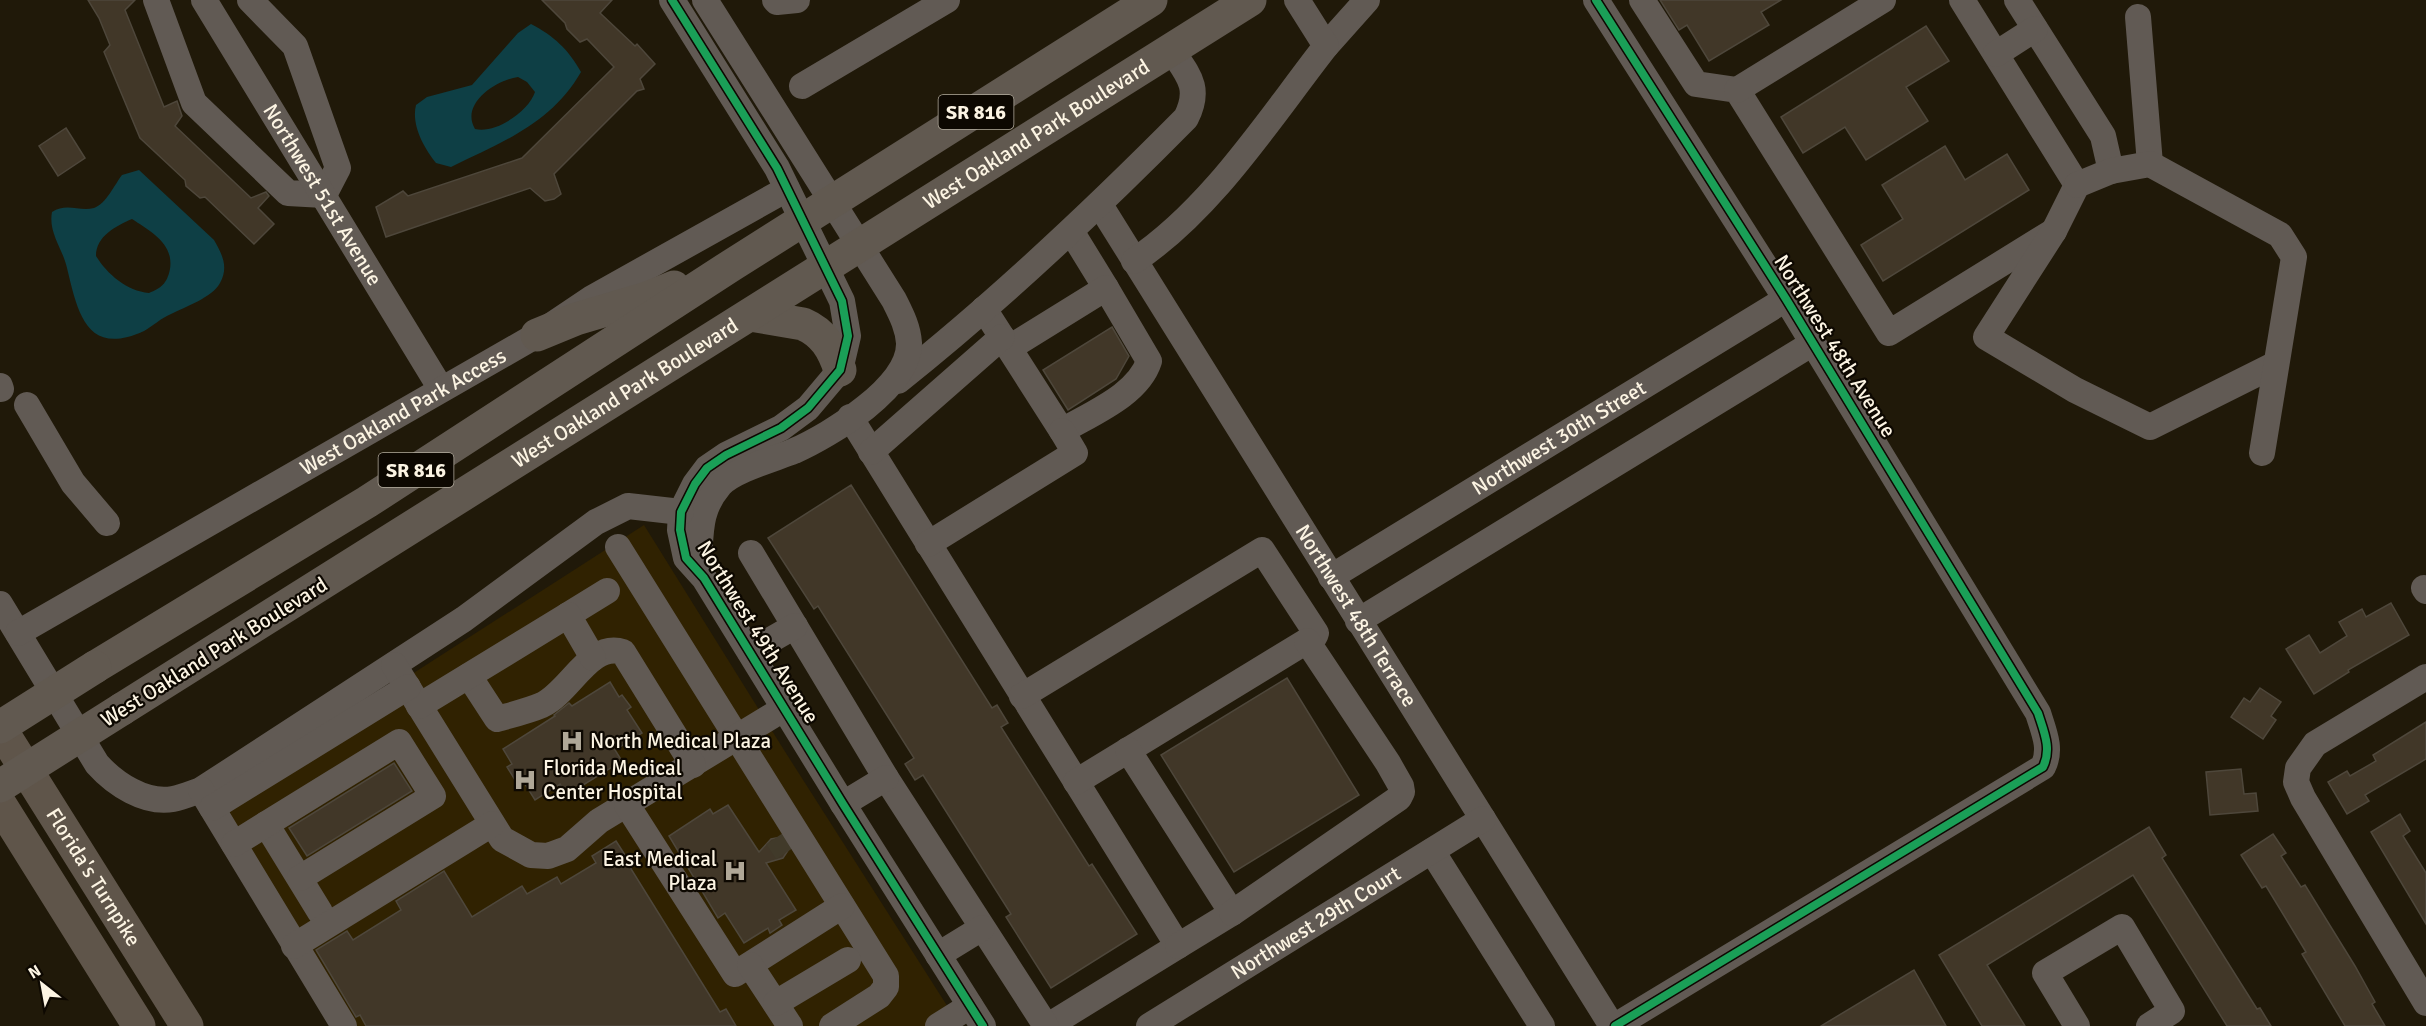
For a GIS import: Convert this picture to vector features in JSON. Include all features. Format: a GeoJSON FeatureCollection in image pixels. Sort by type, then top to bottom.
{"type":"FeatureCollection","features":[{"type":"Feature","properties":{"kind":"highway","name":"Florida's Turnpike"},"geometry":{"type":"LineString","coordinates":[[0,727],[187,1026]]}},
{"type":"Feature","properties":{"kind":"highway","name":"Florida's Turnpike"},"geometry":{"type":"LineString","coordinates":[[0,804],[139,1026]]}},
{"type":"Feature","properties":{"kind":"main road","name":"SR 816"},"geometry":{"type":"LineString","coordinates":[[0,727],[367,502],[732,265],[1151,0]]}},
{"type":"Feature","properties":{"kind":"main road","name":"West Oakland Park Boulevard"},"geometry":{"type":"LineString","coordinates":[[0,786],[1250,0]]}},
{"type":"Feature","properties":{"kind":"main road"},"geometry":{"type":"LineString","coordinates":[[537,335],[586,315],[646,298],[732,265]]}},
{"type":"Feature","properties":{"kind":"main road"},"geometry":{"type":"LineString","coordinates":[[750,315],[811,327],[830,345],[840,370]]}},
{"type":"Feature","properties":{"kind":"street"},"geometry":{"type":"LineString","coordinates":[[156,0],[194,103],[288,193],[324,195],[338,168],[295,46],[249,0]]}},
{"type":"Feature","properties":{"kind":"street","name":"Northwest 51st Avenue"},"geometry":{"type":"LineString","coordinates":[[204,0],[441,389]]}},
{"type":"Feature","properties":{"kind":"street","name":"Northwest 49th Avenue"},"geometry":{"type":"LineString","coordinates":[[672,0],[777,168],[842,301],[848,336],[840,370],[824,390],[794,419],[767,435],[726,454],[707,468],[694,484],[681,512],[682,545],[686,558],[698,571],[750,652],[980,1021]]}},
{"type":"Feature","properties":{"kind":"street","name":"Northwest 49th Avenue"},"geometry":{"type":"LineString","coordinates":[[698,571],[700,526],[705,508],[722,483],[732,476],[798,449],[882,394],[894,380],[907,355],[908,335],[894,300],[705,0]]}},
{"type":"Feature","properties":{"kind":"street"},"geometry":{"type":"LineString","coordinates":[[775,0],[777,2],[797,0]]}},
{"type":"Feature","properties":{"kind":"street"},"geometry":{"type":"LineString","coordinates":[[802,86],[947,0]]}},
{"type":"Feature","properties":{"kind":"street"},"geometry":{"type":"LineString","coordinates":[[1297,0],[1326,46]]}},
{"type":"Feature","properties":{"kind":"street"},"geometry":{"type":"LineString","coordinates":[[1134,261],[1159,244],[1221,181],[1326,46],[1367,0]]}},
{"type":"Feature","properties":{"kind":"street","name":"Northwest 48th Avenue"},"geometry":{"type":"LineString","coordinates":[[1596,0],[1786,299],[2038,713],[2047,744],[2048,757],[2043,767],[1613,1026]]}},
{"type":"Feature","properties":{"kind":"street"},"geometry":{"type":"LineString","coordinates":[[1642,0],[1696,84],[1737,90],[1883,0]]}},
{"type":"Feature","properties":{"kind":"street"},"geometry":{"type":"LineString","coordinates":[[1962,0],[2078,185]]}},
{"type":"Feature","properties":{"kind":"street"},"geometry":{"type":"LineString","coordinates":[[2017,0],[2103,136],[2111,171]]}},
{"type":"Feature","properties":{"kind":"street"},"geometry":{"type":"LineString","coordinates":[[2138,17],[2150,164]]}},
{"type":"Feature","properties":{"kind":"street"},"geometry":{"type":"LineString","coordinates":[[1996,54],[2036,29]]}},
{"type":"Feature","properties":{"kind":"street"},"geometry":{"type":"LineString","coordinates":[[882,394],[947,342],[1100,206],[1186,118],[1194,102],[1189,78],[1172,51]]}},
{"type":"Feature","properties":{"kind":"street"},"geometry":{"type":"LineString","coordinates":[[1737,90],[1888,333],[2054,231]]}},
{"type":"Feature","properties":{"kind":"street"},"geometry":{"type":"LineString","coordinates":[[2262,453],[2294,257],[2280,235],[2150,164],[2111,171],[2078,185],[2054,231],[1986,337],[2075,390],[2150,427],[2276,364]]}},
{"type":"Feature","properties":{"kind":"street","name":"West Oakland Park Access"},"geometry":{"type":"LineString","coordinates":[[18,633],[537,335],[592,298],[787,189]]}},
{"type":"Feature","properties":{"kind":"street","name":"Northwest 48th Terrace"},"geometry":{"type":"LineString","coordinates":[[1100,206],[1613,1026]]}},
{"type":"Feature","properties":{"kind":"street"},"geometry":{"type":"LineString","coordinates":[[1062,431],[1130,390],[1145,373],[1149,361],[1071,231]]}},
{"type":"Feature","properties":{"kind":"street"},"geometry":{"type":"LineString","coordinates":[[871,452],[1006,342],[1106,288]]}},
{"type":"Feature","properties":{"kind":"street","name":"Northwest 30th Street"},"geometry":{"type":"LineString","coordinates":[[1331,577],[1786,299]]}},
{"type":"Feature","properties":{"kind":"street"},"geometry":{"type":"LineString","coordinates":[[928,544],[1075,453],[984,309]]}},
{"type":"Feature","properties":{"kind":"street"},"geometry":{"type":"LineString","coordinates":[[1358,621],[1813,343]]}},
{"type":"Feature","properties":{"kind":"street"},"geometry":{"type":"LineString","coordinates":[[27,405],[73,483],[107,523]]}},
{"type":"Feature","properties":{"kind":"street"},"geometry":{"type":"LineString","coordinates":[[850,417],[1178,946]]}},
{"type":"Feature","properties":{"kind":"street"},"geometry":{"type":"LineString","coordinates":[[207,800],[394,665],[464,619],[596,522],[628,506],[681,512]]}},
{"type":"Feature","properties":{"kind":"street"},"geometry":{"type":"LineString","coordinates":[[618,547],[737,738],[790,840],[842,906],[886,976],[886,987],[879,996],[832,1026]]}},
{"type":"Feature","properties":{"kind":"street"},"geometry":{"type":"LineString","coordinates":[[1023,696],[1262,550],[1316,633],[1307,641],[1076,782]]}},
{"type":"Feature","properties":{"kind":"street"},"geometry":{"type":"LineString","coordinates":[[751,553],[886,778],[1047,1026],[1232,913],[1399,798],[1402,792],[1401,786],[1388,763],[1307,641]]}},
{"type":"Feature","properties":{"kind":"street"},"geometry":{"type":"LineString","coordinates":[[0,604],[97,764],[111,780],[146,797],[207,800],[413,696],[469,676],[607,591]]}},
{"type":"Feature","properties":{"kind":"street"},"geometry":{"type":"LineString","coordinates":[[568,615],[593,658]]}},
{"type":"Feature","properties":{"kind":"street"},"geometry":{"type":"LineString","coordinates":[[750,652],[795,626]]}},
{"type":"Feature","properties":{"kind":"street"},"geometry":{"type":"LineString","coordinates":[[469,676],[497,719],[542,705],[561,692],[593,658],[606,650],[615,649],[623,652],[693,765]]}},
{"type":"Feature","properties":{"kind":"street"},"geometry":{"type":"LineString","coordinates":[[394,665],[502,840],[531,855],[548,856],[567,849],[599,821],[785,708]]}},
{"type":"Feature","properties":{"kind":"street"},"geometry":{"type":"LineString","coordinates":[[2426,676],[2315,744],[2298,768],[2296,782],[2302,798],[2426,1003]]}},
{"type":"Feature","properties":{"kind":"street"},"geometry":{"type":"LineString","coordinates":[[234,844],[399,742],[433,796],[300,878]]}},
{"type":"Feature","properties":{"kind":"street"},"geometry":{"type":"LineString","coordinates":[[1128,750],[1232,913]]}},
{"type":"Feature","properties":{"kind":"street"},"geometry":{"type":"LineString","coordinates":[[843,804],[886,778]]}},
{"type":"Feature","properties":{"kind":"street"},"geometry":{"type":"LineString","coordinates":[[207,800],[344,1026]]}},
{"type":"Feature","properties":{"kind":"street"},"geometry":{"type":"LineString","coordinates":[[627,805],[735,974],[842,906]]}},
{"type":"Feature","properties":{"kind":"street","name":"Northwest 29th Court"},"geometry":{"type":"LineString","coordinates":[[1149,1026],[1483,819]]}},
{"type":"Feature","properties":{"kind":"street"},"geometry":{"type":"LineString","coordinates":[[266,824],[320,912]]}},
{"type":"Feature","properties":{"kind":"street"},"geometry":{"type":"LineString","coordinates":[[294,946],[492,824]]}},
{"type":"Feature","properties":{"kind":"street"},"geometry":{"type":"LineString","coordinates":[[1432,851],[1542,1026]]}},
{"type":"Feature","properties":{"kind":"street"},"geometry":{"type":"LineString","coordinates":[[2077,1026],[2045,973],[2122,927],[2172,1011],[2149,1026]]}},
{"type":"Feature","properties":{"kind":"street"},"geometry":{"type":"LineString","coordinates":[[938,955],[982,928]]}},
{"type":"Feature","properties":{"kind":"street"},"geometry":{"type":"LineString","coordinates":[[776,1003],[848,960]]}},
{"type":"Feature","properties":{"kind":"street"},"geometry":{"type":"LineString","coordinates":[[750,965],[789,1026]]}},
{"type":"Feature","properties":{"kind":"street"},"geometry":{"type":"LineString","coordinates":[[938,1026],[980,1021]]}},
{"type":"Feature","properties":{"kind":"shaded area","name":"Florida Medical Center Hospital"},"geometry":{"type":"Polygon","coordinates":[[[644,525],[960,1026],[334,1026],[199,811],[644,525]]]}},
{"type":"Feature","properties":{"kind":"water"},"geometry":{"type":"Polygon","coordinates":[[[531,24],[554,38],[571,56],[581,72],[555,105],[524,130],[451,167],[436,163],[423,143],[417,128],[416,105],[427,97],[472,85],[518,33],[531,24]],[[518,77],[509,79],[483,95],[476,102],[472,111],[475,129],[492,128],[519,113],[532,99],[535,92],[527,82],[518,77]]]}},
{"type":"Feature","properties":{"kind":"water"},"geometry":{"type":"Polygon","coordinates":[[[139,170],[214,240],[222,256],[224,272],[220,283],[205,297],[167,316],[144,331],[125,338],[109,339],[97,335],[81,315],[51,220],[52,212],[57,209],[68,207],[89,209],[98,206],[122,175],[139,170]],[[132,219],[103,237],[96,256],[118,281],[133,289],[149,293],[165,282],[169,274],[170,260],[168,252],[159,239],[132,219]]]}},
{"type":"Feature","properties":{"kind":"building"},"geometry":{"type":"Polygon","coordinates":[[[88,0],[135,0],[125,10],[164,107],[177,101],[182,116],[175,126],[251,198],[266,192],[269,196],[258,208],[274,224],[254,244],[205,197],[200,198],[186,186],[185,180],[140,138],[104,52],[110,45],[99,18],[88,0]]]}},
{"type":"Feature","properties":{"kind":"building"},"geometry":{"type":"Polygon","coordinates":[[[542,0],[612,0],[600,13],[635,46],[637,44],[655,64],[640,79],[644,89],[637,91],[554,174],[561,194],[554,199],[545,201],[530,188],[386,237],[376,207],[403,191],[408,196],[522,158],[614,67],[587,39],[580,42],[542,0]]]}},
{"type":"Feature","properties":{"kind":"building"},"geometry":{"type":"Polygon","coordinates":[[[1660,0],[1781,0],[1761,12],[1769,25],[1709,61],[1687,25],[1679,30],[1660,0]]]}},
{"type":"Feature","properties":{"kind":"building"},"geometry":{"type":"Polygon","coordinates":[[[1926,26],[1949,61],[1906,87],[1928,121],[1866,160],[1845,127],[1803,153],[1781,117],[1926,26]]]}},
{"type":"Feature","properties":{"kind":"building"},"geometry":{"type":"Polygon","coordinates":[[[66,128],[85,158],[58,176],[39,146],[66,128]]]}},
{"type":"Feature","properties":{"kind":"building"},"geometry":{"type":"Polygon","coordinates":[[[1945,146],[1965,180],[2007,154],[2029,190],[1883,281],[1861,245],[1903,219],[1882,185],[1945,146]]]}},
{"type":"Feature","properties":{"kind":"building"},"geometry":{"type":"Polygon","coordinates":[[[1112,327],[1129,356],[1116,379],[1068,410],[1043,370],[1112,327]]]}},
{"type":"Feature","properties":{"kind":"building"},"geometry":{"type":"Polygon","coordinates":[[[851,485],[992,708],[997,705],[1008,723],[1001,727],[1089,866],[1092,864],[1137,934],[1051,988],[1006,917],[1011,914],[923,775],[915,780],[905,764],[914,758],[818,606],[814,609],[768,538],[851,485]]]}},
{"type":"Feature","properties":{"kind":"building"},"geometry":{"type":"Polygon","coordinates":[[[2391,603],[2409,635],[2348,670],[2349,672],[2314,694],[2286,649],[2309,635],[2320,653],[2347,636],[2339,622],[2362,609],[2366,617],[2391,603]]]}},
{"type":"Feature","properties":{"kind":"building"},"geometry":{"type":"Polygon","coordinates":[[[1287,678],[1359,795],[1234,872],[1161,755],[1287,678]]]}},
{"type":"Feature","properties":{"kind":"building","name":"North Medical Plaza"},"geometry":{"type":"Polygon","coordinates":[[[610,682],[619,697],[622,695],[631,707],[627,710],[642,733],[615,750],[622,761],[567,795],[560,784],[535,800],[520,776],[515,780],[507,767],[512,764],[503,749],[555,716],[569,703],[572,706],[610,682]]]}},
{"type":"Feature","properties":{"kind":"building"},"geometry":{"type":"Polygon","coordinates":[[[2260,688],[2281,702],[2271,716],[2276,720],[2263,739],[2231,717],[2244,698],[2250,702],[2260,688]]]}},
{"type":"Feature","properties":{"kind":"building"},"geometry":{"type":"Polygon","coordinates":[[[2426,722],[2426,759],[2365,795],[2369,801],[2347,814],[2328,782],[2347,771],[2350,776],[2376,761],[2373,755],[2426,722]]]}},
{"type":"Feature","properties":{"kind":"building"},"geometry":{"type":"Polygon","coordinates":[[[394,763],[412,791],[307,856],[289,828],[394,763]]]}},
{"type":"Feature","properties":{"kind":"building"},"geometry":{"type":"Polygon","coordinates":[[[2241,769],[2244,794],[2256,793],[2258,811],[2210,815],[2206,772],[2241,769]]]}},
{"type":"Feature","properties":{"kind":"building","name":"East Medical Plaza"},"geometry":{"type":"Polygon","coordinates":[[[728,805],[759,852],[771,839],[781,837],[789,849],[783,858],[766,863],[796,910],[779,920],[782,925],[770,933],[768,928],[744,943],[725,913],[718,918],[669,836],[710,809],[713,814],[728,805]]]}},
{"type":"Feature","properties":{"kind":"building"},"geometry":{"type":"Polygon","coordinates":[[[2400,814],[2410,831],[2403,836],[2426,873],[2426,924],[2371,832],[2400,814]]]}},
{"type":"Feature","properties":{"kind":"building"},"geometry":{"type":"Polygon","coordinates":[[[2149,827],[2166,855],[2162,858],[2257,1009],[2260,1008],[2271,1026],[2227,1026],[2133,875],[1987,965],[2025,1026],[1982,1026],[1939,955],[2149,827]]]}},
{"type":"Feature","properties":{"kind":"building"},"geometry":{"type":"Polygon","coordinates":[[[2273,834],[2286,853],[2281,856],[2301,887],[2305,885],[2355,966],[2385,1026],[2345,1026],[2302,954],[2306,952],[2266,886],[2262,888],[2241,855],[2273,834]]]}},
{"type":"Feature","properties":{"kind":"building"},"geometry":{"type":"Polygon","coordinates":[[[616,841],[625,855],[623,856],[720,1012],[726,1009],[736,1026],[366,1026],[360,1015],[356,1017],[316,950],[347,931],[353,940],[401,910],[396,901],[444,871],[472,917],[522,886],[527,894],[557,877],[561,884],[596,863],[592,856],[616,841]]]}},
{"type":"Feature","properties":{"kind":"building"},"geometry":{"type":"Polygon","coordinates":[[[1914,970],[1946,1026],[1821,1026],[1914,970]]]}},
{"type":"Feature","properties":{"kind":"tunnel"},"geometry":{"type":"LineString","coordinates":[[777,837],[787,852]]}},
{"type":"Feature","properties":{"kind":"cycle path"},"geometry":{"type":"LineString","coordinates":[[672,0],[777,168],[842,301],[848,336],[840,370],[808,408],[781,428],[726,455],[707,468],[695,484],[681,512],[680,530],[686,558],[704,578],[983,1026]]}},
{"type":"Feature","properties":{"kind":"cycle path"},"geometry":{"type":"LineString","coordinates":[[1596,0],[1786,299],[2038,713],[2047,747],[2043,767],[1615,1026]]}},
{"type":"Feature","properties":{"kind":"place","name":"North Medical Plaza"},"geometry":{"type":"Point","coordinates":[572,741]}},
{"type":"Feature","properties":{"kind":"place","name":"Florida Medical Center Hospital"},"geometry":{"type":"Point","coordinates":[525,780]}},
{"type":"Feature","properties":{"kind":"place","name":"East Medical Plaza"},"geometry":{"type":"Point","coordinates":[735,871]}}]}
